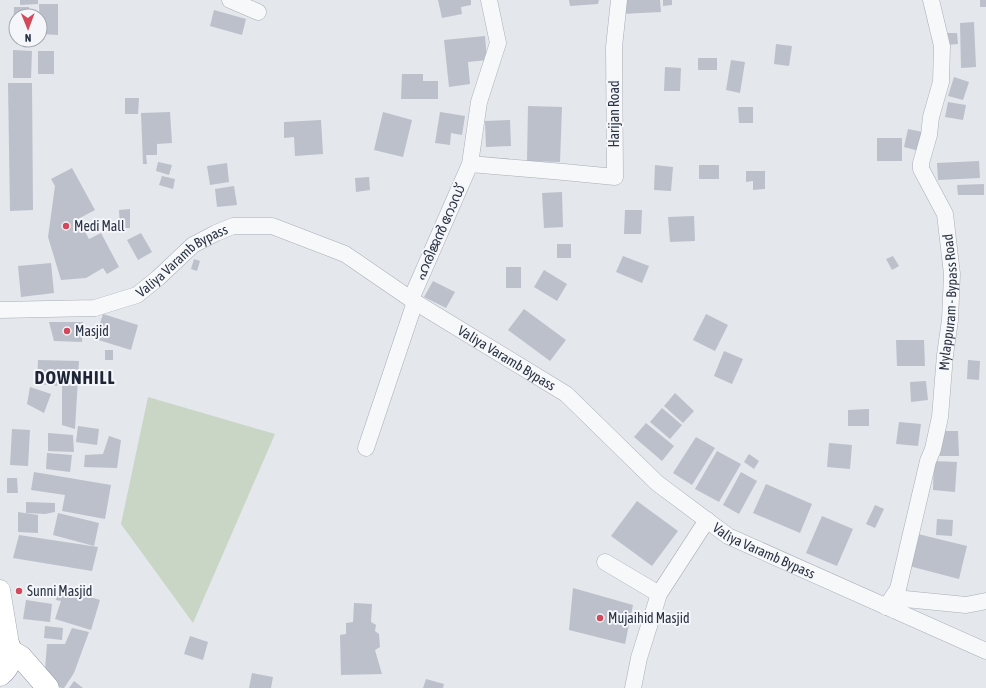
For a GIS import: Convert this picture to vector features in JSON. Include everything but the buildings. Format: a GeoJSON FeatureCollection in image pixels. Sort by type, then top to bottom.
{"type":"FeatureCollection","features":[{"type":"Feature","properties":{"kind":"highway"},"geometry":{"type":"LineString","coordinates":[[0,675],[9,665],[6,643]]}},
{"type":"Feature","properties":{"kind":"highway"},"geometry":{"type":"LineString","coordinates":[[6,643],[21,657],[48,688]]}},
{"type":"Feature","properties":{"kind":"main road"},"geometry":{"type":"LineString","coordinates":[[0,590],[6,643]]}},
{"type":"Feature","properties":{"kind":"street"},"geometry":{"type":"LineString","coordinates":[[230,0],[258,12]]}},
{"type":"Feature","properties":{"kind":"street","name":"ഹരിജൻ റോഡ്"},"geometry":{"type":"LineString","coordinates":[[366,448],[413,301],[470,164],[479,102],[498,43],[489,0]]}},
{"type":"Feature","properties":{"kind":"street","name":"Harijan Road"},"geometry":{"type":"LineString","coordinates":[[470,164],[615,177],[614,47],[618,0]]}},
{"type":"Feature","properties":{"kind":"street","name":"Mylappuram - Bypass Road"},"geometry":{"type":"LineString","coordinates":[[890,608],[898,589],[928,461],[933,449],[940,417],[950,320],[952,274],[945,214],[921,169],[921,163],[941,82],[942,46],[931,0]]}},
{"type":"Feature","properties":{"kind":"street","name":"Valiya Varamb Bypass"},"geometry":{"type":"LineString","coordinates":[[0,310],[95,308],[137,295],[158,278],[193,245],[233,226],[272,226],[345,254],[413,301],[566,394],[657,483],[728,536],[986,651]]}},
{"type":"Feature","properties":{"kind":"street"},"geometry":{"type":"LineString","coordinates":[[633,688],[639,658],[659,594],[707,520]]}},
{"type":"Feature","properties":{"kind":"street"},"geometry":{"type":"LineString","coordinates":[[605,562],[659,594]]}},
{"type":"Feature","properties":{"kind":"street"},"geometry":{"type":"LineString","coordinates":[[890,608],[905,599],[966,605],[986,601]]}},
{"type":"Feature","properties":{"kind":"green space"},"geometry":{"type":"Polygon","coordinates":[[[148,397],[275,434],[193,623],[121,524],[148,397]]]}},
{"type":"Feature","properties":{"kind":"place","name":"Medi Mall"},"geometry":{"type":"Point","coordinates":[66,226]}},
{"type":"Feature","properties":{"kind":"place","name":"Masjid"},"geometry":{"type":"Point","coordinates":[67,331]}},
{"type":"Feature","properties":{"kind":"place","name":"Sunni Masjid"},"geometry":{"type":"Point","coordinates":[19,591]}},
{"type":"Feature","properties":{"kind":"place","name":"Mujaihid Masjid"},"geometry":{"type":"Point","coordinates":[600,618]}},
{"type":"Feature","properties":{"kind":"district","name":"DOWNHILL"},"geometry":{"type":"Point","coordinates":[75,378]}}]}
